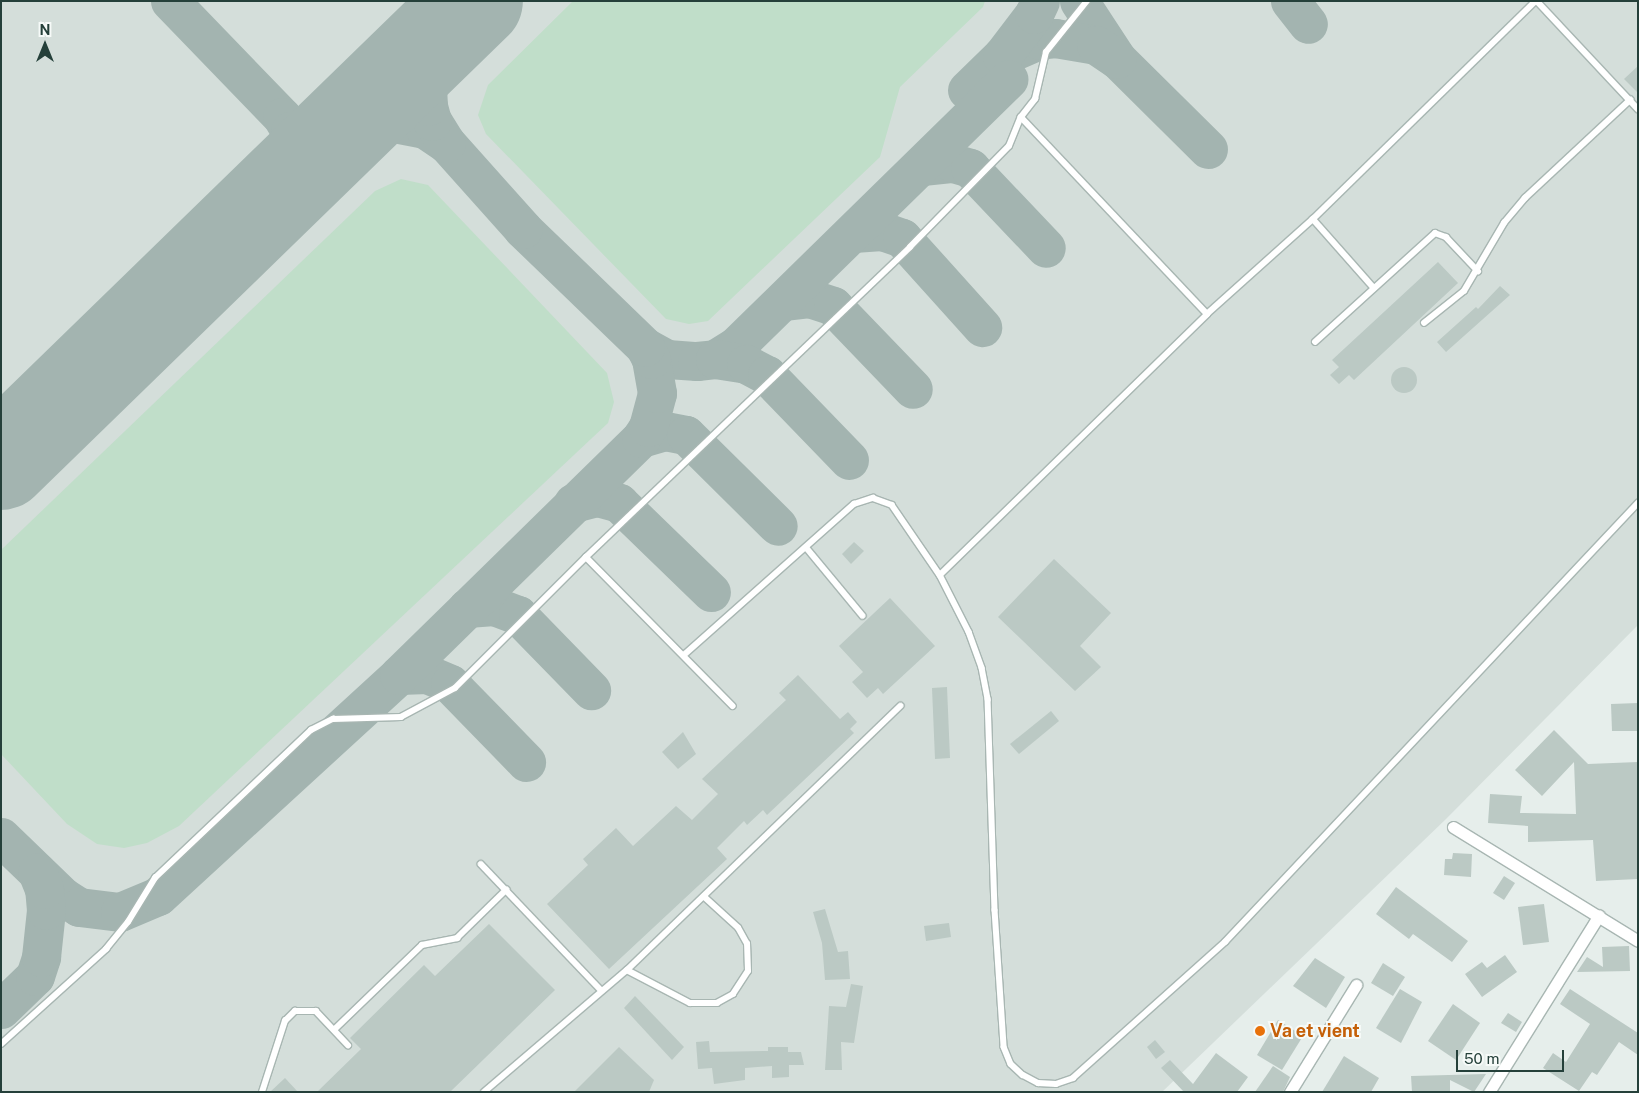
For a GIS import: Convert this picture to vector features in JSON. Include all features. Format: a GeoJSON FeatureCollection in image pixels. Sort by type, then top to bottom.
{"type":"FeatureCollection","features":[{"type":"Feature","properties":{"kind":"street"},"geometry":{"type":"LineString","coordinates":[[1453,827],[1599,915],[1638,941]]}},
{"type":"Feature","properties":{"kind":"street"},"geometry":{"type":"LineString","coordinates":[[1489,1092],[1599,915]]}},
{"type":"Feature","properties":{"kind":"street"},"geometry":{"type":"LineString","coordinates":[[1290,1092],[1356,984]]}},
{"type":"Feature","properties":{"kind":"lane"},"geometry":{"type":"LineString","coordinates":[[1,1044],[106,949],[128,922],[155,878],[312,730],[333,719],[401,717],[455,688],[586,557],[910,247],[1009,146],[1021,117],[1035,99],[1046,52],[1087,1]]}},
{"type":"Feature","properties":{"kind":"lane"},"geometry":{"type":"LineString","coordinates":[[940,575],[1208,314],[1313,218],[1536,1],[1638,109]]}},
{"type":"Feature","properties":{"kind":"lane"},"geometry":{"type":"LineString","coordinates":[[1424,324],[1458,299],[1514,210],[1630,100]]}},
{"type":"Feature","properties":{"kind":"lane"},"geometry":{"type":"LineString","coordinates":[[1021,117],[1208,314]]}},
{"type":"Feature","properties":{"kind":"lane"},"geometry":{"type":"LineString","coordinates":[[1313,218],[1374,288]]}},
{"type":"Feature","properties":{"kind":"lane"},"geometry":{"type":"LineString","coordinates":[[1315,342],[1434,234],[1446,237],[1478,270]]}},
{"type":"Feature","properties":{"kind":"lane"},"geometry":{"type":"LineString","coordinates":[[685,654],[854,504],[861,500],[878,499],[892,505],[940,575],[977,652],[988,699],[995,910],[1004,1047],[1011,1064],[1023,1076],[1038,1083],[1056,1084],[1073,1078],[1224,942],[1638,503]]}},
{"type":"Feature","properties":{"kind":"lane"},"geometry":{"type":"LineString","coordinates":[[806,547],[863,616]]}},
{"type":"Feature","properties":{"kind":"lane"},"geometry":{"type":"LineString","coordinates":[[586,557],[685,654],[733,706]]}},
{"type":"Feature","properties":{"kind":"lane"},"geometry":{"type":"LineString","coordinates":[[484,1092],[601,990],[627,970],[704,897],[805,795],[900,706]]}},
{"type":"Feature","properties":{"kind":"lane"},"geometry":{"type":"LineString","coordinates":[[481,864],[601,990]]}},
{"type":"Feature","properties":{"kind":"lane"},"geometry":{"type":"LineString","coordinates":[[334,1030],[422,945],[456,938],[506,890]]}},
{"type":"Feature","properties":{"kind":"lane"},"geometry":{"type":"LineString","coordinates":[[627,970],[690,1003],[717,1003],[733,994],[748,971],[747,944],[738,928],[704,897]]}},
{"type":"Feature","properties":{"kind":"lane"},"geometry":{"type":"LineString","coordinates":[[262,1092],[289,1015],[310,1009],[316,1011],[348,1045]]}},
{"type":"Feature","properties":{"kind":"shaded area"},"geometry":{"type":"Polygon","coordinates":[[[1,1],[1638,1],[1638,625],[1446,819],[1162,1092],[1,1092],[1,1]]]}},
{"type":"Feature","properties":{"kind":"green space"},"geometry":{"type":"Polygon","coordinates":[[[573,1],[985,1],[983,7],[900,87],[880,157],[708,321],[689,324],[666,319],[486,134],[478,115],[488,85],[573,1]]]}},
{"type":"Feature","properties":{"kind":"green space"},"geometry":{"type":"Polygon","coordinates":[[[401,179],[428,185],[607,373],[614,402],[608,423],[179,826],[147,843],[124,848],[97,844],[67,824],[1,754],[1,550],[375,191],[401,179]]]}},
{"type":"Feature","properties":{"kind":"building"},"geometry":{"type":"Polygon","coordinates":[[[1638,66],[1638,93],[1624,79],[1638,66]]]}},
{"type":"Feature","properties":{"kind":"building"},"geometry":{"type":"Polygon","coordinates":[[[1438,262],[1458,283],[1354,380],[1349,375],[1339,384],[1330,375],[1339,367],[1332,360],[1438,262]]]}},
{"type":"Feature","properties":{"kind":"building"},"geometry":{"type":"Polygon","coordinates":[[[1500,286],[1510,295],[1446,352],[1437,342],[1476,307],[1478,309],[1500,286]]]}},
{"type":"Feature","properties":{"kind":"building"},"geometry":{"type":"Polygon","coordinates":[[[1404,367],[1413,371],[1417,380],[1413,389],[1404,393],[1395,389],[1391,380],[1395,371],[1404,367]]]}},
{"type":"Feature","properties":{"kind":"building"},"geometry":{"type":"Polygon","coordinates":[[[854,542],[864,551],[851,564],[842,554],[854,542]]]}},
{"type":"Feature","properties":{"kind":"building"},"geometry":{"type":"Polygon","coordinates":[[[1054,559],[1111,613],[1080,646],[1101,667],[1075,691],[998,617],[1054,559]]]}},
{"type":"Feature","properties":{"kind":"building"},"geometry":{"type":"Polygon","coordinates":[[[890,598],[935,646],[883,694],[878,688],[867,698],[852,682],[863,672],[839,646],[890,598]]]}},
{"type":"Feature","properties":{"kind":"building"},"geometry":{"type":"Polygon","coordinates":[[[798,675],[840,719],[848,712],[857,722],[850,729],[854,733],[767,815],[763,810],[747,825],[744,821],[717,848],[727,859],[609,969],[547,904],[588,865],[583,859],[616,828],[633,846],[676,806],[692,820],[718,794],[702,779],[786,700],[779,693],[798,675]]]}},
{"type":"Feature","properties":{"kind":"building"},"geometry":{"type":"Polygon","coordinates":[[[947,687],[950,758],[935,759],[932,688],[947,687]]]}},
{"type":"Feature","properties":{"kind":"building"},"geometry":{"type":"Polygon","coordinates":[[[1638,703],[1638,731],[1612,731],[1611,704],[1638,703]]]}},
{"type":"Feature","properties":{"kind":"building"},"geometry":{"type":"Polygon","coordinates":[[[1051,711],[1059,721],[1019,754],[1010,744],[1051,711]]]}},
{"type":"Feature","properties":{"kind":"building"},"geometry":{"type":"Polygon","coordinates":[[[1554,730],[1588,764],[1638,762],[1638,879],[1596,881],[1593,840],[1528,842],[1528,826],[1488,823],[1490,794],[1522,796],[1520,813],[1576,814],[1574,762],[1542,796],[1515,770],[1554,730]]]}},
{"type":"Feature","properties":{"kind":"building"},"geometry":{"type":"Polygon","coordinates":[[[683,732],[696,754],[678,769],[662,752],[683,732]]]}},
{"type":"Feature","properties":{"kind":"building"},"geometry":{"type":"Polygon","coordinates":[[[1453,853],[1472,854],[1471,877],[1444,875],[1445,859],[1452,859],[1453,853]]]}},
{"type":"Feature","properties":{"kind":"building"},"geometry":{"type":"Polygon","coordinates":[[[1504,876],[1515,883],[1504,900],[1493,893],[1504,876]]]}},
{"type":"Feature","properties":{"kind":"building"},"geometry":{"type":"Polygon","coordinates":[[[1396,887],[1468,941],[1452,962],[1413,934],[1409,939],[1376,914],[1396,887]]]}},
{"type":"Feature","properties":{"kind":"building"},"geometry":{"type":"Polygon","coordinates":[[[1544,904],[1549,942],[1523,945],[1518,907],[1544,904]]]}},
{"type":"Feature","properties":{"kind":"building"},"geometry":{"type":"Polygon","coordinates":[[[825,909],[838,952],[848,951],[850,979],[825,980],[822,943],[813,912],[825,909]]]}},
{"type":"Feature","properties":{"kind":"building"},"geometry":{"type":"Polygon","coordinates":[[[949,923],[951,937],[926,941],[924,926],[949,923]]]}},
{"type":"Feature","properties":{"kind":"building"},"geometry":{"type":"Polygon","coordinates":[[[489,924],[555,990],[450,1092],[317,1092],[361,1049],[350,1038],[424,965],[435,976],[489,924]]]}},
{"type":"Feature","properties":{"kind":"building"},"geometry":{"type":"Polygon","coordinates":[[[1629,946],[1630,971],[1577,972],[1587,957],[1603,967],[1602,947],[1629,946]]]}},
{"type":"Feature","properties":{"kind":"building"},"geometry":{"type":"Polygon","coordinates":[[[1505,955],[1517,972],[1482,997],[1465,974],[1482,962],[1487,968],[1505,955]]]}},
{"type":"Feature","properties":{"kind":"building"},"geometry":{"type":"Polygon","coordinates":[[[1315,958],[1345,977],[1326,1008],[1293,986],[1315,958]]]}},
{"type":"Feature","properties":{"kind":"building"},"geometry":{"type":"Polygon","coordinates":[[[1383,963],[1405,977],[1393,996],[1371,983],[1383,963]]]}},
{"type":"Feature","properties":{"kind":"building"},"geometry":{"type":"Polygon","coordinates":[[[851,984],[863,986],[854,1043],[841,1042],[842,1070],[825,1070],[829,1006],[846,1007],[851,984]]]}},
{"type":"Feature","properties":{"kind":"building"},"geometry":{"type":"Polygon","coordinates":[[[1400,989],[1422,1002],[1401,1043],[1376,1028],[1400,989]]]}},
{"type":"Feature","properties":{"kind":"building"},"geometry":{"type":"Polygon","coordinates":[[[1570,989],[1638,1033],[1638,1055],[1619,1042],[1597,1075],[1592,1072],[1579,1091],[1543,1068],[1553,1053],[1566,1062],[1590,1024],[1560,1004],[1570,989]]]}},
{"type":"Feature","properties":{"kind":"building"},"geometry":{"type":"Polygon","coordinates":[[[635,996],[684,1047],[672,1060],[624,1008],[635,996]]]}},
{"type":"Feature","properties":{"kind":"building"},"geometry":{"type":"Polygon","coordinates":[[[1453,1004],[1480,1023],[1456,1060],[1428,1041],[1453,1004]]]}},
{"type":"Feature","properties":{"kind":"building"},"geometry":{"type":"Polygon","coordinates":[[[1508,1013],[1522,1022],[1516,1032],[1501,1023],[1508,1013]]]}},
{"type":"Feature","properties":{"kind":"building"},"geometry":{"type":"Polygon","coordinates":[[[1278,1020],[1303,1036],[1282,1070],[1257,1055],[1278,1020]]]}},
{"type":"Feature","properties":{"kind":"building"},"geometry":{"type":"Polygon","coordinates":[[[1155,1040],[1165,1052],[1156,1059],[1147,1047],[1155,1040]]]}},
{"type":"Feature","properties":{"kind":"building"},"geometry":{"type":"Polygon","coordinates":[[[709,1041],[710,1052],[768,1051],[768,1047],[788,1047],[788,1052],[801,1052],[804,1065],[789,1065],[789,1077],[772,1078],[772,1066],[745,1068],[745,1080],[714,1084],[712,1068],[698,1069],[696,1042],[709,1041]]]}},
{"type":"Feature","properties":{"kind":"building"},"geometry":{"type":"Polygon","coordinates":[[[619,1047],[654,1080],[649,1092],[574,1092],[619,1047]]]}},
{"type":"Feature","properties":{"kind":"building"},"geometry":{"type":"Polygon","coordinates":[[[1216,1053],[1248,1077],[1237,1092],[1184,1092],[1161,1068],[1170,1060],[1193,1084],[1216,1053]]]}},
{"type":"Feature","properties":{"kind":"building"},"geometry":{"type":"Polygon","coordinates":[[[1344,1056],[1379,1078],[1371,1092],[1322,1092],[1344,1056]]]}},
{"type":"Feature","properties":{"kind":"building"},"geometry":{"type":"Polygon","coordinates":[[[1273,1066],[1290,1077],[1283,1092],[1255,1092],[1273,1066]]]}},
{"type":"Feature","properties":{"kind":"building"},"geometry":{"type":"Polygon","coordinates":[[[1486,1074],[1474,1092],[1450,1080],[1450,1092],[1412,1092],[1411,1076],[1486,1074]]]}},
{"type":"Feature","properties":{"kind":"building"},"geometry":{"type":"Polygon","coordinates":[[[285,1078],[298,1092],[270,1092],[285,1078]]]}},
{"type":"Feature","properties":{"kind":"taxiway"},"geometry":{"type":"LineString","coordinates":[[170,1],[282,117],[290,131],[293,160],[278,196]]}},
{"type":"Feature","properties":{"kind":"taxiway"},"geometry":{"type":"LineString","coordinates":[[967,90],[1002,56],[1034,14],[1040,1]]}},
{"type":"Feature","properties":{"kind":"taxiway"},"geometry":{"type":"LineString","coordinates":[[1079,1],[1117,59],[1208,149]]}},
{"type":"Feature","properties":{"kind":"taxiway"},"geometry":{"type":"LineString","coordinates":[[1290,1],[1308,24]]}},
{"type":"Feature","properties":{"kind":"taxiway"},"geometry":{"type":"LineString","coordinates":[[1002,56],[1039,40],[1055,38],[1096,45],[1117,59]]}},
{"type":"Feature","properties":{"kind":"taxiway"},"geometry":{"type":"LineString","coordinates":[[1,837],[62,896],[79,907],[120,912],[158,896],[399,675],[641,438],[648,427],[657,393],[651,359],[645,347],[523,229],[446,143],[432,121],[428,106],[426,67],[435,40]]}},
{"type":"Feature","properties":{"kind":"taxiway"},"geometry":{"type":"LineString","coordinates":[[645,347],[667,359],[697,361],[715,359],[737,345],[1009,79]]}},
{"type":"Feature","properties":{"kind":"taxiway"},"geometry":{"type":"LineString","coordinates":[[333,139],[355,128],[389,122],[425,129],[446,143]]}},
{"type":"Feature","properties":{"kind":"taxiway"},"geometry":{"type":"LineString","coordinates":[[922,166],[953,163],[970,168],[1046,248]]}},
{"type":"Feature","properties":{"kind":"taxiway"},"geometry":{"type":"LineString","coordinates":[[853,233],[882,231],[902,238],[982,327]]}},
{"type":"Feature","properties":{"kind":"taxiway"},"geometry":{"type":"LineString","coordinates":[[785,301],[809,298],[833,306],[913,389]]}},
{"type":"Feature","properties":{"kind":"taxiway"},"geometry":{"type":"LineString","coordinates":[[715,359],[746,364],[767,375],[849,460]]}},
{"type":"Feature","properties":{"kind":"taxiway"},"geometry":{"type":"LineString","coordinates":[[641,438],[665,431],[686,435],[778,526]]}},
{"type":"Feature","properties":{"kind":"taxiway"},"geometry":{"type":"LineString","coordinates":[[573,503],[597,497],[619,503],[711,592]]}},
{"type":"Feature","properties":{"kind":"taxiway"},"geometry":{"type":"LineString","coordinates":[[467,608],[494,606],[518,615],[591,690]]}},
{"type":"Feature","properties":{"kind":"taxiway"},"geometry":{"type":"LineString","coordinates":[[399,675],[427,674],[450,684],[526,762]]}},
{"type":"Feature","properties":{"kind":"taxiway"},"geometry":{"type":"LineString","coordinates":[[1,1009],[35,976],[41,957],[46,910],[44,889],[37,872]]}},
{"type":"Feature","properties":{"kind":"runway"},"geometry":{"type":"LineString","coordinates":[[1,462],[475,1]]}},
{"type":"Feature","properties":{"kind":"place","name":"Va et vient"},"geometry":{"type":"Point","coordinates":[1260,1031]}}]}
